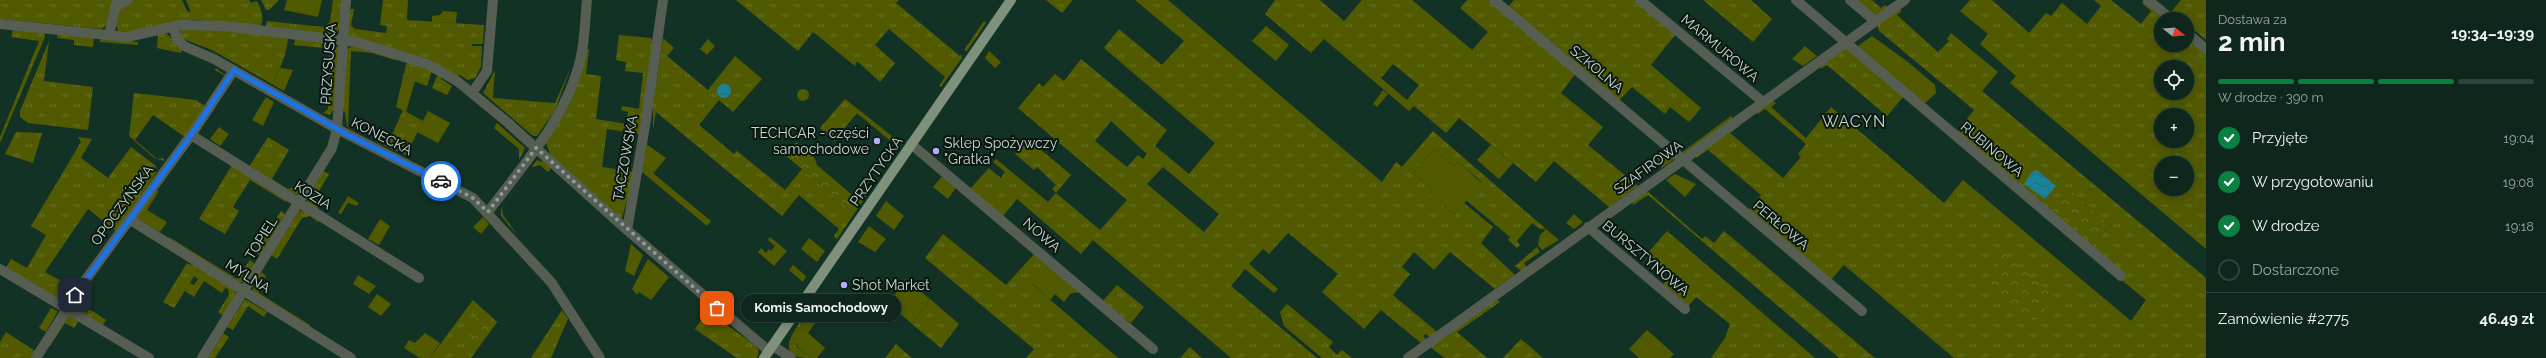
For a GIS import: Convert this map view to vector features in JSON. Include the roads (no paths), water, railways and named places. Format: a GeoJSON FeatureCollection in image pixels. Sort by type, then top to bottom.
{"type":"FeatureCollection","features":[{"type":"Feature","properties":{"kind":"main road","name":"PRZYTYCKA"},"geometry":{"type":"LineString","coordinates":[[769,351],[1011,0]]}},
{"type":"Feature","properties":{"kind":"street"},"geometry":{"type":"LineString","coordinates":[[109,35],[116,3],[128,0]]}},
{"type":"Feature","properties":{"kind":"street","name":"PRZYSUSKA"},"geometry":{"type":"LineString","coordinates":[[337,129],[346,0]]}},
{"type":"Feature","properties":{"kind":"street"},"geometry":{"type":"LineString","coordinates":[[472,93],[488,71],[493,0]]}},
{"type":"Feature","properties":{"kind":"street"},"geometry":{"type":"LineString","coordinates":[[488,212],[536,148],[559,114],[574,82],[581,55],[587,0]]}},
{"type":"Feature","properties":{"kind":"street","name":"TACZOWSKA"},"geometry":{"type":"LineString","coordinates":[[626,230],[645,127],[663,0]]}},
{"type":"Feature","properties":{"kind":"street","name":"SZKOLNA"},"geometry":{"type":"LineString","coordinates":[[1494,0],[1683,159]]}},
{"type":"Feature","properties":{"kind":"street","name":"MARMUROWA"},"geometry":{"type":"LineString","coordinates":[[1640,0],[1763,102]]}},
{"type":"Feature","properties":{"kind":"street","name":"RUBINOWA"},"geometry":{"type":"LineString","coordinates":[[1796,0],[2121,276]]}},
{"type":"Feature","properties":{"kind":"street"},"geometry":{"type":"LineString","coordinates":[[1850,0],[1875,21]]}},
{"type":"Feature","properties":{"kind":"street","name":"SZAFIROWA"},"geometry":{"type":"LineString","coordinates":[[1408,358],[1905,0]]}},
{"type":"Feature","properties":{"kind":"street"},"geometry":{"type":"LineString","coordinates":[[2148,0],[2162,12]]}},
{"type":"Feature","properties":{"kind":"street"},"geometry":{"type":"LineString","coordinates":[[0,24],[135,37],[173,26],[191,24],[212,25],[366,44],[427,64],[449,75],[472,93],[536,148],[626,230],[769,351],[791,358]]}},
{"type":"Feature","properties":{"kind":"street","name":"KONECKA"},"geometry":{"type":"LineString","coordinates":[[173,26],[179,43],[234,70],[337,129],[464,192],[488,212],[551,282],[600,358]]}},
{"type":"Feature","properties":{"kind":"street"},"geometry":{"type":"LineString","coordinates":[[2194,39],[2206,49]]}},
{"type":"Feature","properties":{"kind":"street","name":"OPOCZYŃSKA"},"geometry":{"type":"LineString","coordinates":[[36,358],[67,309],[191,135],[234,70]]}},
{"type":"Feature","properties":{"kind":"street","name":"TOPIEL"},"geometry":{"type":"LineString","coordinates":[[202,358],[329,155],[337,129]]}},
{"type":"Feature","properties":{"kind":"street","name":"KOZIA"},"geometry":{"type":"LineString","coordinates":[[191,135],[419,278]]}},
{"type":"Feature","properties":{"kind":"street","name":"NOWA"},"geometry":{"type":"LineString","coordinates":[[911,144],[1153,349]]}},
{"type":"Feature","properties":{"kind":"street","name":"PERŁOWA"},"geometry":{"type":"LineString","coordinates":[[1683,159],[1862,311]]}},
{"type":"Feature","properties":{"kind":"street","name":"MYLNA"},"geometry":{"type":"LineString","coordinates":[[130,219],[351,358]]}},
{"type":"Feature","properties":{"kind":"street","name":"BURSZTYNOWA"},"geometry":{"type":"LineString","coordinates":[[1588,227],[1685,309]]}},
{"type":"Feature","properties":{"kind":"street"},"geometry":{"type":"LineString","coordinates":[[0,269],[149,358]]}},
{"type":"Feature","properties":{"kind":"water"},"geometry":{"type":"Polygon","coordinates":[[[721,84],[727,84],[731,88],[731,94],[727,98],[721,98],[717,94],[717,88],[721,84]]]}},
{"type":"Feature","properties":{"kind":"water"},"geometry":{"type":"Polygon","coordinates":[[[2037,170],[2056,186],[2045,199],[2024,184],[2032,172],[2037,170]]]}},
{"type":"Feature","properties":{"kind":"place","name":"TECHCAR - części samochodowe"},"geometry":{"type":"Point","coordinates":[877,141]}},
{"type":"Feature","properties":{"kind":"place","name":"Sklep Spożywczy \"Gratka\""},"geometry":{"type":"Point","coordinates":[936,151]}},
{"type":"Feature","properties":{"kind":"place","name":"Shot Market"},"geometry":{"type":"Point","coordinates":[844,285]}},
{"type":"Feature","properties":{"kind":"place","name":"Komis Samochodowy"},"geometry":{"type":"Point","coordinates":[717,308]}},
{"type":"Feature","properties":{"kind":"district","name":"WACYN"},"geometry":{"type":"Point","coordinates":[1854,121]}}]}
